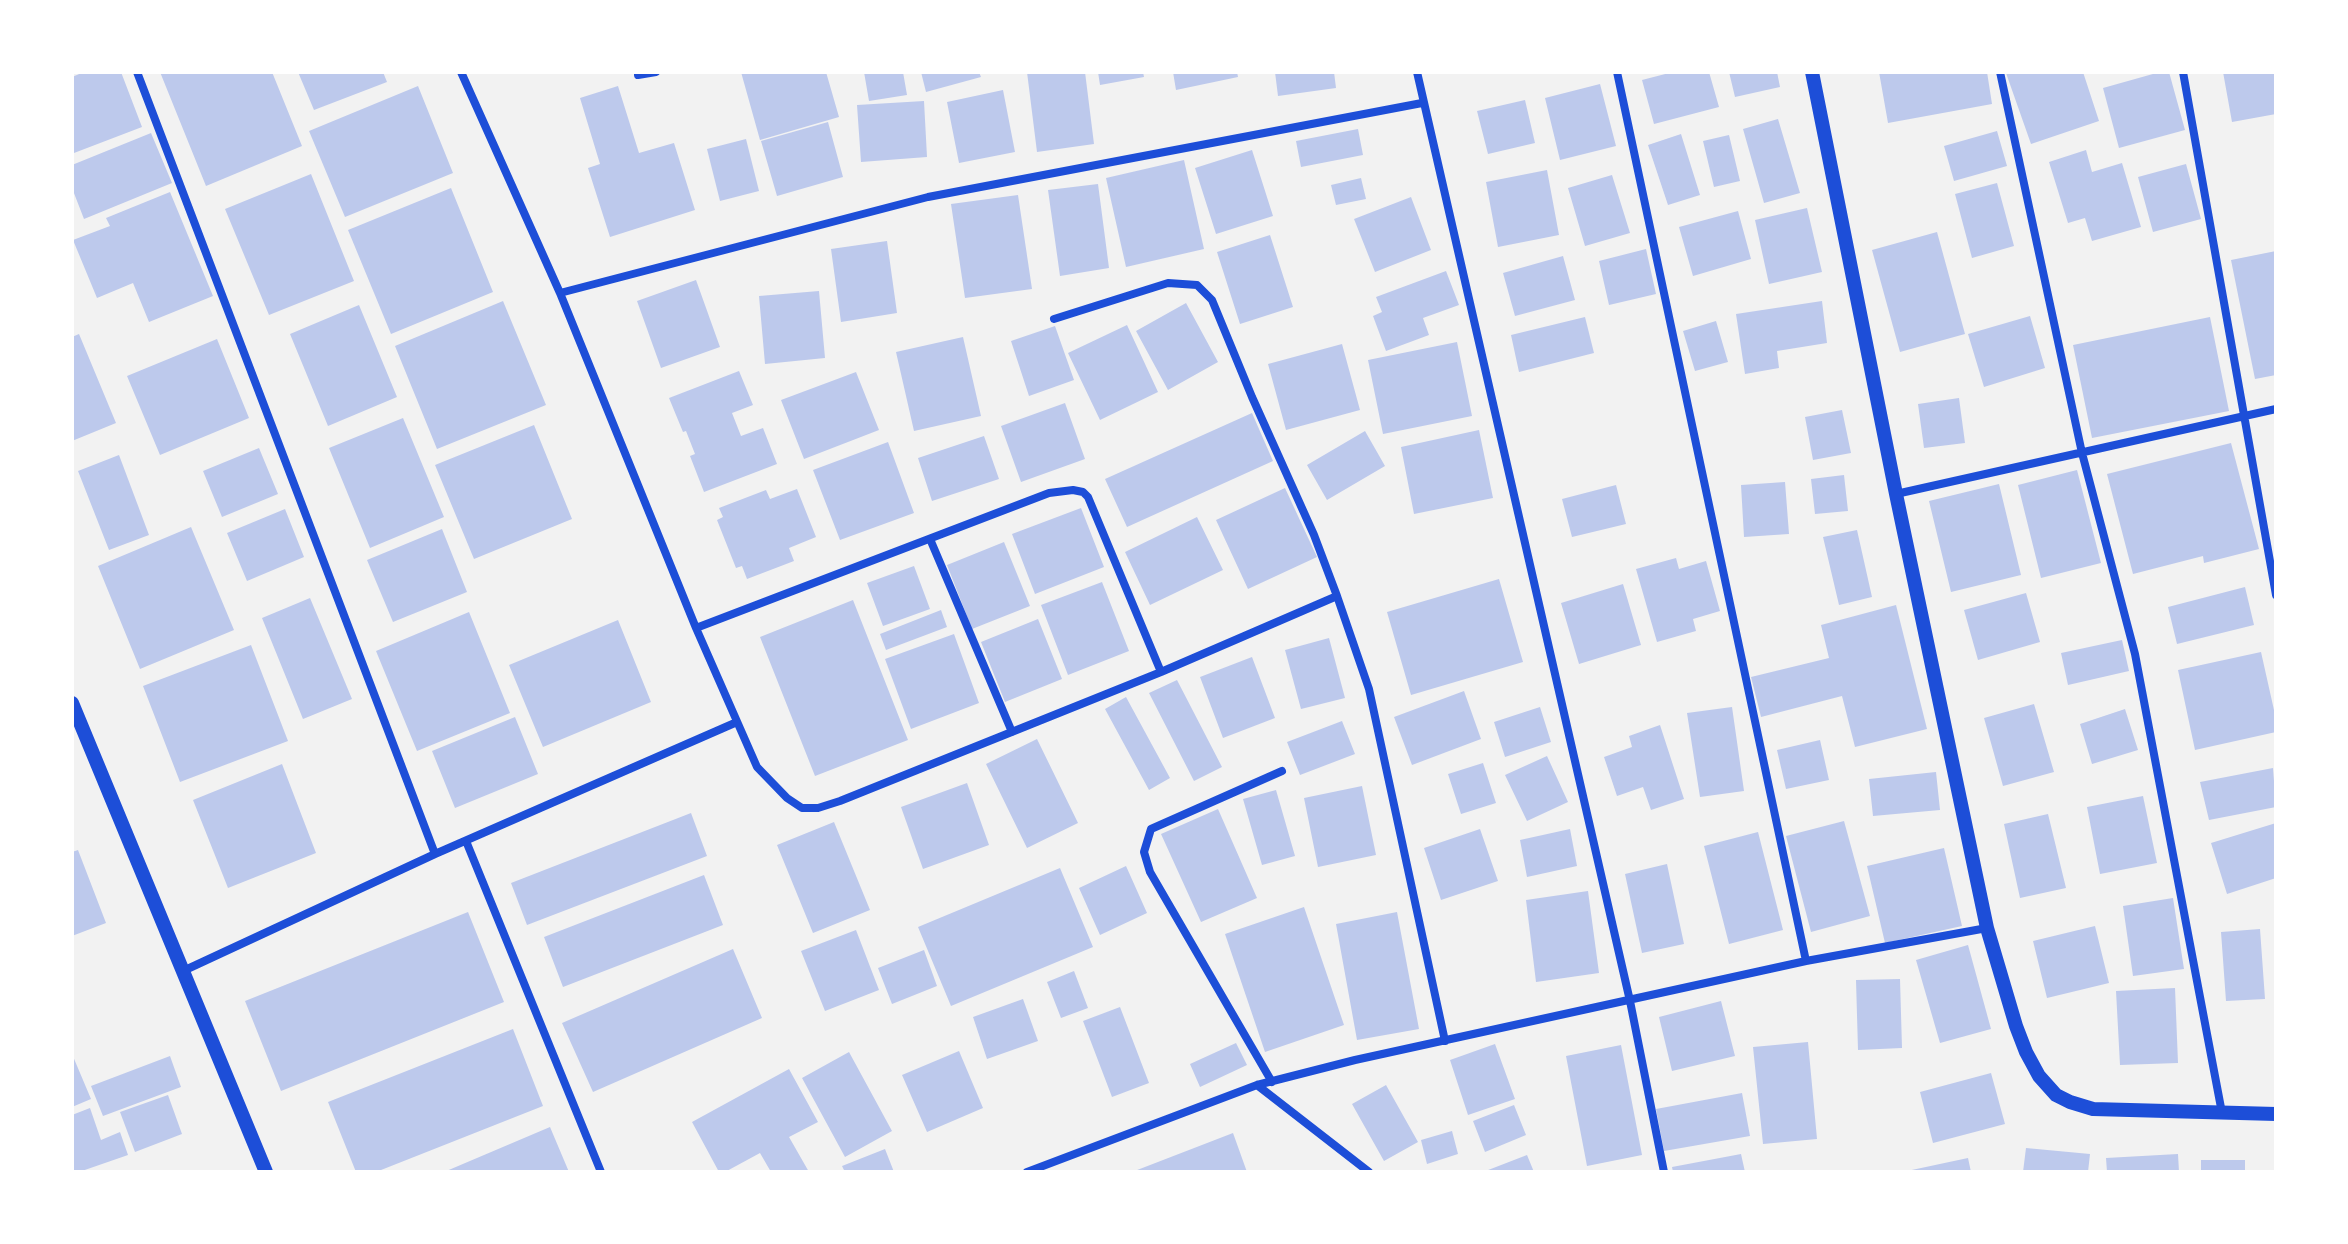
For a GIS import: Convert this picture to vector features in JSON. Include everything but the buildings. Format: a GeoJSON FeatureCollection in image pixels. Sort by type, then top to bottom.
{"type":"FeatureCollection","features":[{"type":"Feature","properties":{"kind":"street"},"geometry":{"type":"LineString","coordinates":[[137,72],[435,854]]}},
{"type":"Feature","properties":{"kind":"street"},"geometry":{"type":"LineString","coordinates":[[461,72],[560,293],[696,628],[757,767],[787,798],[802,808],[818,808],[840,801],[1161,672],[1337,596]]}},
{"type":"Feature","properties":{"kind":"street"},"geometry":{"type":"LineString","coordinates":[[638,75],[656,72]]}},
{"type":"Feature","properties":{"kind":"street"},"geometry":{"type":"LineString","coordinates":[[1417,72],[1630,1001],[1664,1172]]}},
{"type":"Feature","properties":{"kind":"street"},"geometry":{"type":"LineString","coordinates":[[1617,72],[1806,961]]}},
{"type":"Feature","properties":{"kind":"street"},"geometry":{"type":"LineString","coordinates":[[1812,72],[1987,928],[2026,1052],[2039,1076],[2056,1095],[2093,1109],[2276,1114]]}},
{"type":"Feature","properties":{"kind":"street"},"geometry":{"type":"LineString","coordinates":[[2000,72],[2082,453],[2135,654],[2222,1113]]}},
{"type":"Feature","properties":{"kind":"street"},"geometry":{"type":"LineString","coordinates":[[2183,72],[2276,595]]}},
{"type":"Feature","properties":{"kind":"street"},"geometry":{"type":"LineString","coordinates":[[560,293],[928,197],[1422,103]]}},
{"type":"Feature","properties":{"kind":"street"},"geometry":{"type":"LineString","coordinates":[[1054,319],[1168,283],[1197,285],[1212,300],[1314,535],[1369,689],[1445,1041]]}},
{"type":"Feature","properties":{"kind":"street"},"geometry":{"type":"LineString","coordinates":[[1896,494],[2276,409]]}},
{"type":"Feature","properties":{"kind":"street"},"geometry":{"type":"LineString","coordinates":[[696,628],[1062,490],[1083,492],[1088,497],[1161,672]]}},
{"type":"Feature","properties":{"kind":"street"},"geometry":{"type":"LineString","coordinates":[[930,539],[1012,732]]}},
{"type":"Feature","properties":{"kind":"street"},"geometry":{"type":"LineString","coordinates":[[72,703],[266,1172]]}},
{"type":"Feature","properties":{"kind":"street"},"geometry":{"type":"LineString","coordinates":[[183,971],[435,854],[737,722]]}},
{"type":"Feature","properties":{"kind":"street"},"geometry":{"type":"LineString","coordinates":[[1272,1082],[1150,872],[1144,852],[1151,829],[1282,771]]}},
{"type":"Feature","properties":{"kind":"street"},"geometry":{"type":"LineString","coordinates":[[466,841],[601,1172]]}},
{"type":"Feature","properties":{"kind":"street"},"geometry":{"type":"LineString","coordinates":[[1027,1172],[1257,1085],[1355,1060],[1806,961],[1987,928]]}},
{"type":"Feature","properties":{"kind":"street"},"geometry":{"type":"LineString","coordinates":[[1257,1085],[1369,1172]]}}]}
